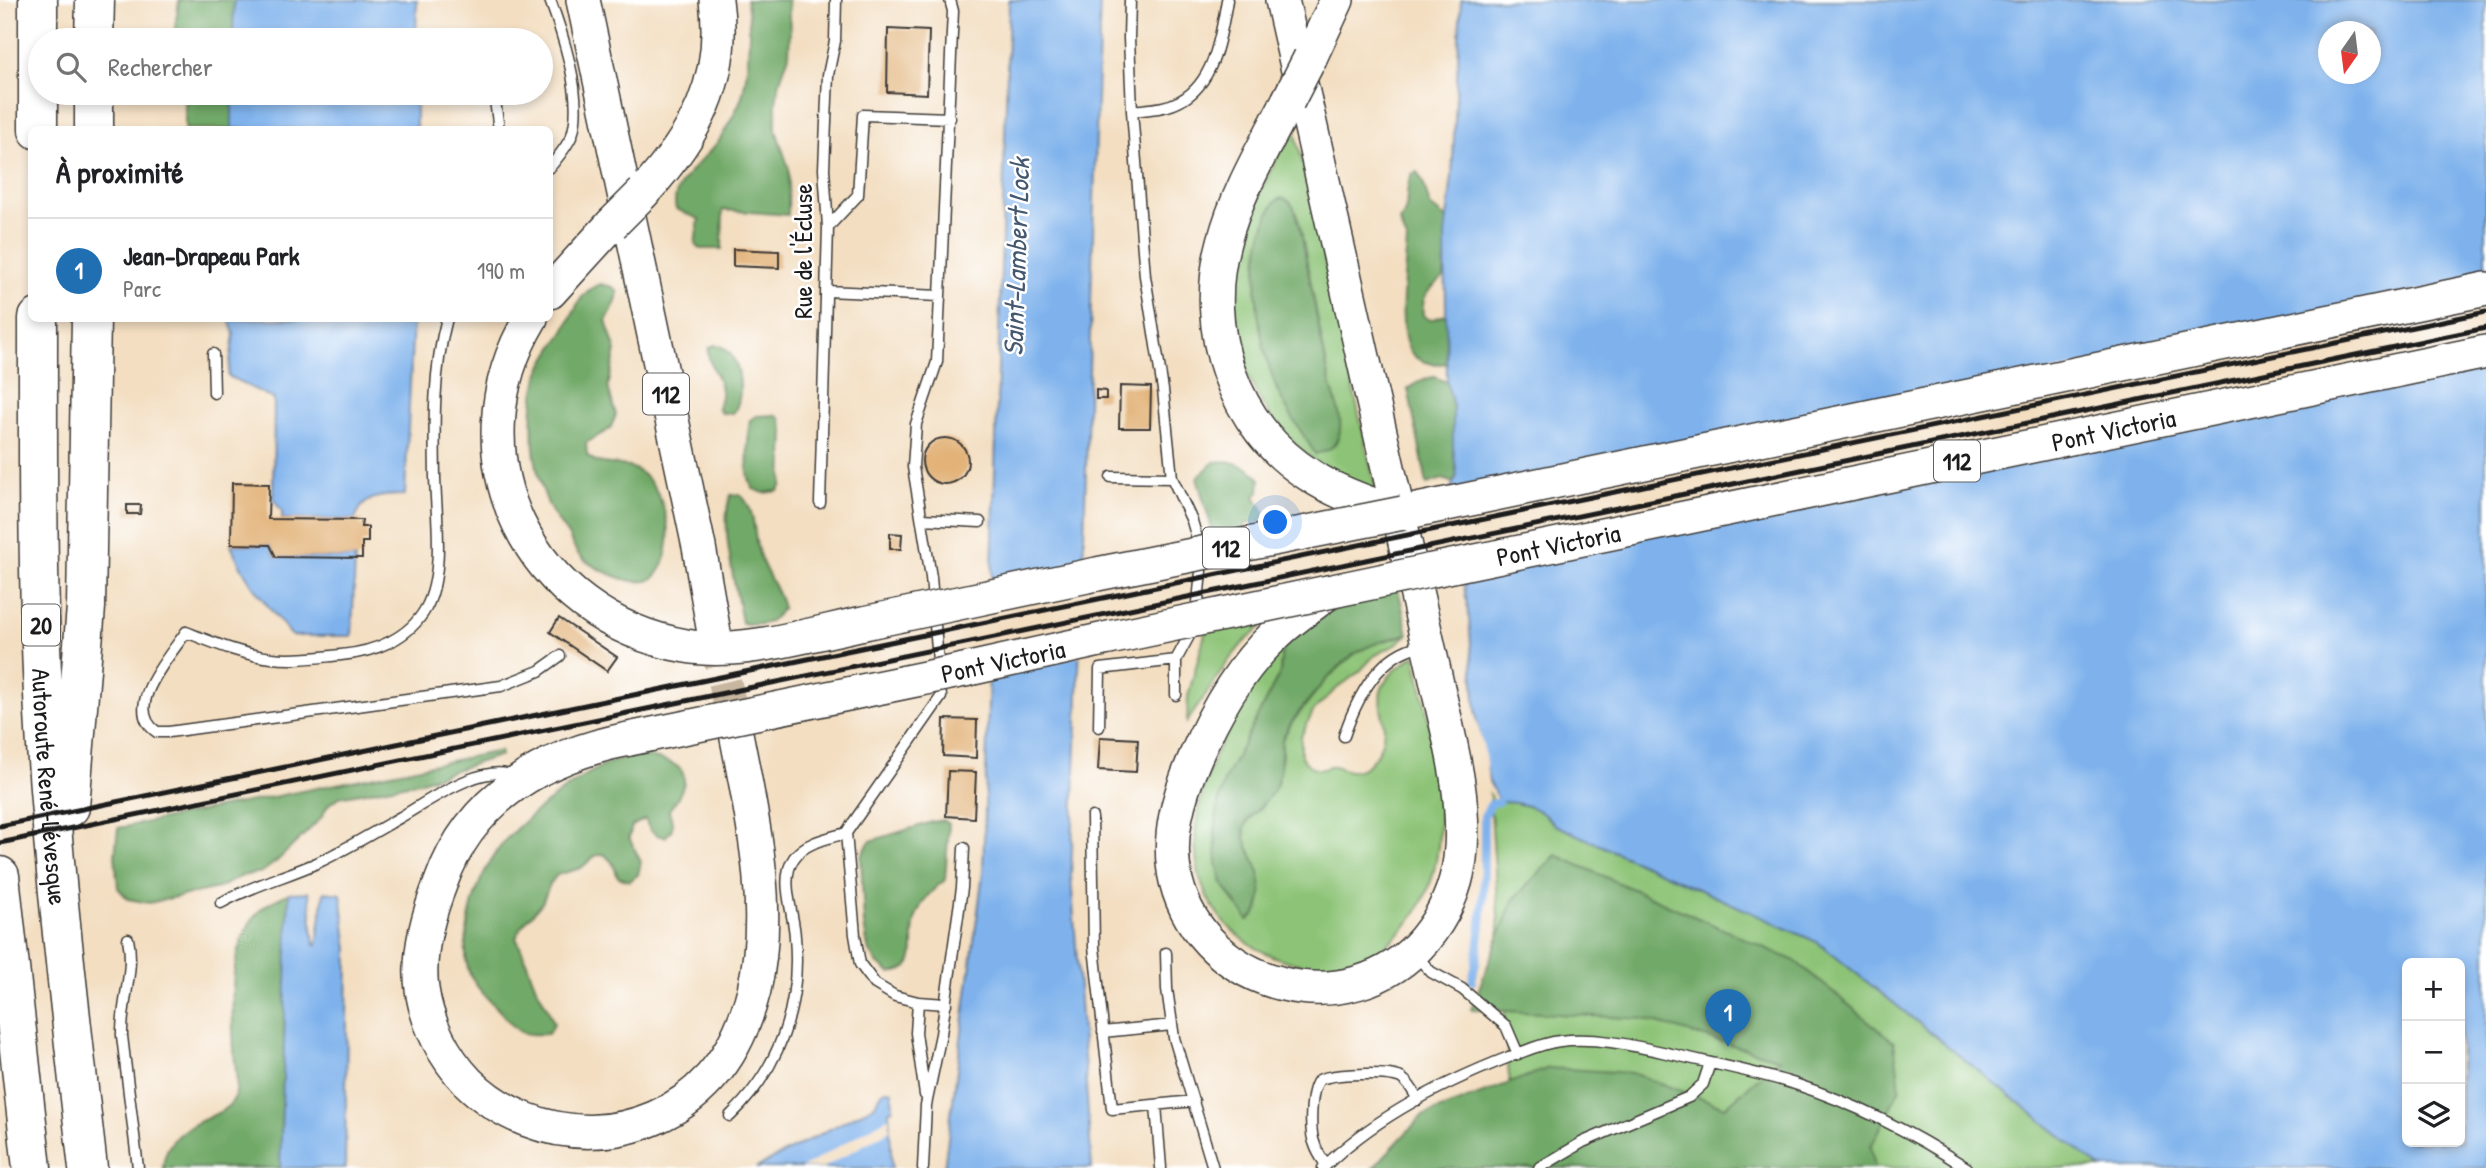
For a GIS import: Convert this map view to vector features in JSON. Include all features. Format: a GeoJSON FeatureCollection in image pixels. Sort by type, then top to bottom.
{"type":"FeatureCollection","features":[{"type":"Feature","properties":{"kind":"highway"},"geometry":{"type":"LineString","coordinates":[[38,0],[38,28]]}},
{"type":"Feature","properties":{"kind":"highway"},"geometry":{"type":"LineString","coordinates":[[94,28],[95,0]]}},
{"type":"Feature","properties":{"kind":"highway"},"geometry":{"type":"LineString","coordinates":[[38,105],[38,126]]}},
{"type":"Feature","properties":{"kind":"highway"},"geometry":{"type":"LineString","coordinates":[[94,105],[94,126]]}},
{"type":"Feature","properties":{"kind":"highway","name":"Autoroute René-Lévesque"},"geometry":{"type":"LineString","coordinates":[[38,322],[41,644],[54,859],[88,1168]]}},
{"type":"Feature","properties":{"kind":"highway"},"geometry":{"type":"LineString","coordinates":[[61,931],[86,607],[91,322]]}},
{"type":"Feature","properties":{"kind":"highway"},"geometry":{"type":"LineString","coordinates":[[0,876],[32,1168]]}},
{"type":"Feature","properties":{"kind":"main road","name":"112"},"geometry":{"type":"LineString","coordinates":[[583,0],[699,547],[714,633]]}},
{"type":"Feature","properties":{"kind":"main road"},"geometry":{"type":"LineString","coordinates":[[553,289],[643,193],[682,146],[705,103],[717,54],[716,0]]}},
{"type":"Feature","properties":{"kind":"main road"},"geometry":{"type":"LineString","coordinates":[[1282,0],[1455,770],[1461,838],[1460,859],[1451,895],[1432,929],[1413,951],[1392,968],[1357,984],[1326,989],[1282,983],[1251,972],[1225,957],[1202,933],[1184,902],[1176,881],[1173,832],[1189,772],[1212,721],[1233,685],[1268,642],[1329,592]]}},
{"type":"Feature","properties":{"kind":"main road"},"geometry":{"type":"LineString","coordinates":[[1337,0],[1237,203],[1224,242],[1216,286],[1219,334],[1227,367],[1239,396],[1247,411],[1275,446],[1310,476],[1334,489],[1389,509]]}},
{"type":"Feature","properties":{"kind":"main road","name":"112"},"geometry":{"type":"LineString","coordinates":[[529,322],[508,369],[496,427],[499,470],[505,491],[526,536],[564,586],[602,614],[634,630],[695,648],[746,646],[863,623],[1389,509],[2486,289]]}},
{"type":"Feature","properties":{"kind":"main road","name":"Pont Victoria"},"geometry":{"type":"LineString","coordinates":[[520,780],[561,758],[629,739],[2486,352]]}},
{"type":"Feature","properties":{"kind":"main road","name":"112"},"geometry":{"type":"LineString","coordinates":[[520,780],[494,801],[474,824],[456,849],[443,875],[427,923],[421,959],[425,1004],[437,1037],[453,1065],[475,1088],[514,1115],[538,1126],[570,1131],[608,1130],[626,1126],[672,1109],[705,1084],[732,1048],[750,1006],[760,954],[761,899],[754,835],[735,728]]}},
{"type":"Feature","properties":{"kind":"lane"},"geometry":{"type":"LineString","coordinates":[[550,0],[566,52],[576,110],[569,142],[553,163]]}},
{"type":"Feature","properties":{"kind":"lane","name":"Rue de l'Écluse"},"geometry":{"type":"LineString","coordinates":[[820,503],[828,227],[824,169],[828,75],[835,41],[836,0]]}},
{"type":"Feature","properties":{"kind":"lane"},"geometry":{"type":"LineString","coordinates":[[730,1116],[758,1087],[781,1045],[789,1022],[796,971],[795,936],[788,886],[792,861],[812,844],[846,832],[941,697],[931,577],[913,467],[916,424],[937,362],[950,118],[953,10],[950,0]]}},
{"type":"Feature","properties":{"kind":"lane"},"geometry":{"type":"LineString","coordinates":[[1130,0],[1132,111],[1145,276],[1163,390],[1172,478],[1197,538],[1201,571],[1196,623],[1175,660],[1176,695]]}},
{"type":"Feature","properties":{"kind":"lane"},"geometry":{"type":"LineString","coordinates":[[1132,111],[1172,105],[1183,100],[1195,88],[1212,64],[1227,0]]}},
{"type":"Feature","properties":{"kind":"lane"},"geometry":{"type":"LineString","coordinates":[[496,105],[499,126]]}},
{"type":"Feature","properties":{"kind":"lane"},"geometry":{"type":"LineString","coordinates":[[828,227],[858,195],[863,115],[950,118]]}},
{"type":"Feature","properties":{"kind":"lane"},"geometry":{"type":"LineString","coordinates":[[826,291],[940,296]]}},
{"type":"Feature","properties":{"kind":"lane"},"geometry":{"type":"LineString","coordinates":[[446,322],[440,344],[435,397],[436,565],[430,599],[420,616],[402,634],[372,650],[313,658],[274,659],[254,655],[229,649],[186,632],[148,688],[144,710],[147,722],[157,732],[169,732],[501,686],[539,671],[560,656]]}},
{"type":"Feature","properties":{"kind":"lane"},"geometry":{"type":"LineString","coordinates":[[214,354],[214,393]]}},
{"type":"Feature","properties":{"kind":"lane"},"geometry":{"type":"LineString","coordinates":[[1111,477],[1172,478]]}},
{"type":"Feature","properties":{"kind":"lane"},"geometry":{"type":"LineString","coordinates":[[922,519],[980,522]]}},
{"type":"Feature","properties":{"kind":"lane"},"geometry":{"type":"LineString","coordinates":[[1344,736],[1357,702],[1369,682],[1387,662],[1408,649],[1428,645]]}},
{"type":"Feature","properties":{"kind":"lane"},"geometry":{"type":"LineString","coordinates":[[1099,727],[1100,669],[1175,660]]}},
{"type":"Feature","properties":{"kind":"lane"},"geometry":{"type":"LineString","coordinates":[[221,903],[244,890],[320,861],[449,788],[493,773],[512,774],[520,780]]}},
{"type":"Feature","properties":{"kind":"lane"},"geometry":{"type":"LineString","coordinates":[[1091,817],[1092,914],[1112,1109],[1194,1101]]}},
{"type":"Feature","properties":{"kind":"lane"},"geometry":{"type":"LineString","coordinates":[[846,832],[860,964],[875,984],[885,991],[904,999],[946,1004]]}},
{"type":"Feature","properties":{"kind":"lane"},"geometry":{"type":"LineString","coordinates":[[923,1168],[926,1105],[946,1004],[962,888],[964,848]]}},
{"type":"Feature","properties":{"kind":"lane"},"geometry":{"type":"LineString","coordinates":[[128,939],[130,965],[121,1016],[138,1168]]}},
{"type":"Feature","properties":{"kind":"lane"},"geometry":{"type":"LineString","coordinates":[[1413,951],[1432,972],[1462,989],[1498,1018],[1512,1035],[1518,1054]]}},
{"type":"Feature","properties":{"kind":"lane"},"geometry":{"type":"LineString","coordinates":[[1166,953],[1172,1025],[1213,1168]]}},
{"type":"Feature","properties":{"kind":"lane"},"geometry":{"type":"LineString","coordinates":[[919,1002],[916,1033],[926,1105]]}},
{"type":"Feature","properties":{"kind":"lane"},"geometry":{"type":"LineString","coordinates":[[1103,1032],[1172,1025]]}},
{"type":"Feature","properties":{"kind":"lane"},"geometry":{"type":"LineString","coordinates":[[1418,1100],[1406,1082],[1392,1076],[1334,1076],[1319,1080],[1313,1093],[1312,1134],[1324,1166],[1357,1140],[1418,1100],[1487,1065],[1549,1042],[1585,1041],[1627,1045],[1794,1084],[1866,1112],[1915,1136],[1965,1167]]}},
{"type":"Feature","properties":{"kind":"lane"},"geometry":{"type":"LineString","coordinates":[[1539,1168],[1583,1142],[1689,1097],[1703,1084],[1710,1063]]}},
{"type":"Feature","properties":{"kind":"lane"},"geometry":{"type":"LineString","coordinates":[[1156,1105],[1161,1168]]}},
{"type":"Feature","properties":{"kind":"green space"},"geometry":{"type":"Polygon","coordinates":[[[179,0],[234,0],[233,28],[175,28],[179,0]]]}},
{"type":"Feature","properties":{"kind":"green space"},"geometry":{"type":"Polygon","coordinates":[[[746,0],[788,0],[789,55],[776,101],[776,130],[789,169],[788,215],[723,210],[722,249],[700,249],[695,244],[699,219],[676,209],[675,200],[683,181],[720,139],[741,100],[748,48],[749,20],[746,0]]]}},
{"type":"Feature","properties":{"kind":"green space"},"geometry":{"type":"Polygon","coordinates":[[[185,105],[232,105],[232,126],[185,126],[185,105]]]}},
{"type":"Feature","properties":{"kind":"green space"},"geometry":{"type":"Polygon","coordinates":[[[1294,126],[1376,490],[1345,480],[1293,443],[1256,392],[1243,363],[1235,332],[1232,300],[1239,249],[1267,177],[1294,126]],[[1270,211],[1258,256],[1256,291],[1261,330],[1277,390],[1334,445],[1340,422],[1300,226],[1270,211]]]}},
{"type":"Feature","properties":{"kind":"green space"},"geometry":{"type":"Polygon","coordinates":[[[1417,172],[1430,206],[1447,219],[1444,277],[1427,293],[1423,302],[1423,315],[1430,320],[1448,314],[1448,363],[1428,363],[1420,360],[1412,354],[1404,332],[1407,239],[1400,221],[1406,209],[1409,181],[1412,174],[1417,172]]]}},
{"type":"Feature","properties":{"kind":"green space"},"geometry":{"type":"Polygon","coordinates":[[[1281,198],[1292,205],[1300,226],[1330,382],[1339,415],[1340,429],[1335,443],[1327,450],[1315,454],[1277,389],[1260,329],[1256,286],[1260,244],[1271,209],[1281,198]]]}},
{"type":"Feature","properties":{"kind":"green space"},"geometry":{"type":"Polygon","coordinates":[[[600,284],[613,287],[618,292],[606,321],[616,351],[608,387],[616,415],[610,429],[586,443],[587,455],[601,463],[633,468],[651,483],[659,495],[668,528],[668,543],[663,564],[658,574],[650,580],[622,579],[592,565],[578,554],[550,508],[538,473],[532,419],[536,384],[548,355],[563,333],[577,304],[586,292],[600,284]]]}},
{"type":"Feature","properties":{"kind":"green space"},"geometry":{"type":"Polygon","coordinates":[[[714,345],[723,347],[735,362],[740,396],[733,413],[721,413],[718,408],[720,385],[708,354],[709,348],[714,345]]]}},
{"type":"Feature","properties":{"kind":"green space"},"geometry":{"type":"Polygon","coordinates":[[[1434,377],[1447,382],[1453,407],[1453,447],[1457,476],[1453,483],[1443,479],[1427,484],[1408,389],[1424,379],[1434,377]]]}},
{"type":"Feature","properties":{"kind":"green space"},"geometry":{"type":"Polygon","coordinates":[[[756,416],[780,417],[784,432],[782,485],[778,491],[764,493],[753,489],[749,476],[749,424],[756,416]]]}},
{"type":"Feature","properties":{"kind":"green space"},"geometry":{"type":"Polygon","coordinates":[[[1227,461],[1245,467],[1260,479],[1259,492],[1255,496],[1265,514],[1262,521],[1245,524],[1244,533],[1215,539],[1197,478],[1214,462],[1227,461]]]}},
{"type":"Feature","properties":{"kind":"green space"},"geometry":{"type":"Polygon","coordinates":[[[740,494],[751,512],[759,554],[783,608],[770,621],[755,625],[742,623],[727,539],[731,495],[740,494]]]}},
{"type":"Feature","properties":{"kind":"green space"},"geometry":{"type":"Polygon","coordinates":[[[1398,588],[1408,634],[1372,645],[1353,655],[1313,695],[1286,732],[1282,741],[1277,784],[1245,826],[1245,838],[1259,872],[1261,891],[1257,912],[1248,920],[1222,883],[1217,863],[1215,832],[1218,804],[1224,781],[1280,673],[1282,647],[1329,612],[1398,588]]]}},
{"type":"Feature","properties":{"kind":"green space"},"geometry":{"type":"Polygon","coordinates":[[[1276,614],[1243,643],[1187,722],[1188,696],[1206,630],[1276,614]]]}},
{"type":"Feature","properties":{"kind":"green space"},"geometry":{"type":"Polygon","coordinates":[[[1408,634],[1395,645],[1374,656],[1314,710],[1301,736],[1301,756],[1316,769],[1329,766],[1349,771],[1364,768],[1374,758],[1383,736],[1380,701],[1383,685],[1395,670],[1415,655],[1439,790],[1438,844],[1429,886],[1405,927],[1394,939],[1368,957],[1329,966],[1304,965],[1281,959],[1258,949],[1238,935],[1221,918],[1207,897],[1199,874],[1195,844],[1198,813],[1216,753],[1230,724],[1282,647],[1280,673],[1224,781],[1218,804],[1217,863],[1222,883],[1237,906],[1259,873],[1245,838],[1245,827],[1262,807],[1282,758],[1282,740],[1291,724],[1324,682],[1354,654],[1371,645],[1408,634]]]}},
{"type":"Feature","properties":{"kind":"green space"},"geometry":{"type":"Polygon","coordinates":[[[500,751],[501,755],[419,782],[339,797],[328,805],[321,818],[277,861],[262,872],[242,876],[218,888],[149,903],[128,899],[118,888],[115,855],[118,828],[500,751]]]}},
{"type":"Feature","properties":{"kind":"green space"},"geometry":{"type":"Polygon","coordinates":[[[640,756],[676,765],[684,778],[678,797],[669,810],[671,831],[665,837],[657,835],[645,819],[632,826],[629,838],[641,862],[638,875],[629,881],[618,877],[612,862],[604,854],[595,856],[581,868],[557,875],[550,884],[542,903],[521,927],[516,938],[554,1024],[548,1034],[523,1033],[514,1027],[484,994],[468,969],[467,931],[472,904],[480,883],[503,843],[539,809],[602,766],[640,756]]]}},
{"type":"Feature","properties":{"kind":"green space"},"geometry":{"type":"Polygon","coordinates":[[[1489,782],[1512,802],[1538,809],[1555,825],[1817,942],[2101,1168],[1471,1168],[1514,1152],[1489,782]]]}},
{"type":"Feature","properties":{"kind":"green space"},"geometry":{"type":"Polygon","coordinates":[[[944,820],[949,824],[945,880],[929,894],[918,911],[911,962],[907,968],[890,973],[876,962],[868,948],[864,925],[861,856],[870,841],[944,820]]]}},
{"type":"Feature","properties":{"kind":"green space"},"geometry":{"type":"Polygon","coordinates":[[[1556,855],[1795,961],[1894,1042],[1900,1088],[1871,1147],[1875,1168],[1373,1168],[1422,1116],[1549,1068],[1632,1073],[1725,1107],[1780,1059],[1643,1019],[1471,1009],[1513,900],[1556,855]]]}},
{"type":"Feature","properties":{"kind":"green space"},"geometry":{"type":"Polygon","coordinates":[[[289,893],[280,1168],[163,1168],[167,1151],[174,1139],[229,1105],[235,1096],[237,1080],[232,997],[237,958],[242,940],[261,909],[289,893]]]}},
{"type":"Feature","properties":{"kind":"water"},"geometry":{"type":"Polygon","coordinates":[[[234,0],[417,0],[416,28],[233,28],[234,0]]]}},
{"type":"Feature","properties":{"kind":"water","name":"Saint-Lambert Lock"},"geometry":{"type":"Polygon","coordinates":[[[1009,0],[1100,0],[1071,876],[1092,1168],[944,1168],[983,872],[1009,0]]]}},
{"type":"Feature","properties":{"kind":"water"},"geometry":{"type":"Polygon","coordinates":[[[1461,0],[2486,0],[2486,1168],[2101,1168],[1817,942],[1555,825],[1543,813],[1530,806],[1498,802],[1489,782],[1477,723],[1469,619],[1450,490],[1457,476],[1453,447],[1453,406],[1447,382],[1445,235],[1452,176],[1461,0]]]}},
{"type":"Feature","properties":{"kind":"water"},"geometry":{"type":"Polygon","coordinates":[[[232,105],[416,105],[416,126],[232,126],[232,105]]]}},
{"type":"Feature","properties":{"kind":"water"},"geometry":{"type":"Polygon","coordinates":[[[230,322],[413,322],[405,495],[381,496],[368,501],[355,520],[282,519],[282,511],[273,499],[274,399],[228,376],[234,334],[230,322]]]}},
{"type":"Feature","properties":{"kind":"water"},"geometry":{"type":"Polygon","coordinates":[[[231,544],[270,545],[276,557],[355,558],[352,636],[292,636],[250,581],[231,544]]]}},
{"type":"Feature","properties":{"kind":"water"},"geometry":{"type":"Polygon","coordinates":[[[309,892],[314,945],[317,945],[324,892],[341,894],[348,949],[345,1168],[280,1168],[289,893],[309,892]]]}},
{"type":"Feature","properties":{"kind":"water"},"geometry":{"type":"Polygon","coordinates":[[[883,1091],[892,1091],[893,1109],[889,1110],[892,1168],[756,1168],[874,1106],[883,1091]]]}},
{"type":"Feature","properties":{"kind":"pier"},"geometry":{"type":"Polygon","coordinates":[[[2486,276],[2486,361],[1459,574],[1448,505],[2486,276]]]}},
{"type":"Feature","properties":{"kind":"pier"},"geometry":{"type":"Polygon","coordinates":[[[1087,565],[1083,655],[985,676],[988,585],[1087,565]]]}},
{"type":"Feature","properties":{"kind":"pier"},"geometry":{"type":"Polygon","coordinates":[[[1473,707],[1485,753],[1488,782],[1500,805],[1495,803],[1485,783],[1473,707]]]}},
{"type":"Feature","properties":{"kind":"pier"},"geometry":{"type":"Polygon","coordinates":[[[889,1117],[890,1130],[823,1168],[802,1168],[889,1117]]]}},
{"type":"Feature","properties":{"kind":"building"},"geometry":{"type":"Polygon","coordinates":[[[888,29],[929,31],[927,94],[887,92],[888,29]]]}},
{"type":"Feature","properties":{"kind":"building"},"geometry":{"type":"Polygon","coordinates":[[[733,249],[779,251],[779,268],[733,266],[733,249]]]}},
{"type":"Feature","properties":{"kind":"building"},"geometry":{"type":"Polygon","coordinates":[[[1120,386],[1151,387],[1150,428],[1119,428],[1120,386]]]}},
{"type":"Feature","properties":{"kind":"building"},"geometry":{"type":"Polygon","coordinates":[[[1096,390],[1106,391],[1106,399],[1096,399],[1096,390]]]}},
{"type":"Feature","properties":{"kind":"building"},"geometry":{"type":"Polygon","coordinates":[[[945,438],[962,444],[968,461],[962,478],[945,484],[928,478],[922,461],[928,444],[945,438]]]}},
{"type":"Feature","properties":{"kind":"building"},"geometry":{"type":"Polygon","coordinates":[[[232,483],[269,484],[268,519],[362,520],[361,527],[368,527],[368,542],[362,542],[362,558],[276,557],[270,545],[231,544],[232,483]]]}},
{"type":"Feature","properties":{"kind":"building"},"geometry":{"type":"Polygon","coordinates":[[[127,505],[141,505],[140,514],[127,514],[127,505]]]}},
{"type":"Feature","properties":{"kind":"building"},"geometry":{"type":"Polygon","coordinates":[[[890,533],[902,534],[901,549],[890,549],[890,533]]]}},
{"type":"Feature","properties":{"kind":"building"},"geometry":{"type":"Polygon","coordinates":[[[559,618],[617,657],[607,671],[550,632],[559,618]]]}},
{"type":"Feature","properties":{"kind":"building"},"geometry":{"type":"Polygon","coordinates":[[[944,719],[977,720],[976,758],[943,756],[944,719]]]}},
{"type":"Feature","properties":{"kind":"building"},"geometry":{"type":"Polygon","coordinates":[[[1100,737],[1138,739],[1136,772],[1098,770],[1100,737]]]}},
{"type":"Feature","properties":{"kind":"building"},"geometry":{"type":"Polygon","coordinates":[[[948,771],[976,772],[974,818],[946,816],[948,771]]]}},
{"type":"Feature","properties":{"kind":"waterway"},"geometry":{"type":"LineString","coordinates":[[1472,981],[1482,919],[1484,816],[1491,804],[1498,802]]}},
{"type":"Feature","properties":{"kind":"tunnel"},"geometry":{"type":"LineString","coordinates":[[714,633],[735,728]]}},
{"type":"Feature","properties":{"kind":"railway"},"geometry":{"type":"LineString","coordinates":[[0,826],[2486,312]]}},
{"type":"Feature","properties":{"kind":"railway"},"geometry":{"type":"LineString","coordinates":[[0,843],[2486,328]]}},
{"type":"Feature","properties":{"kind":"place","name":"Jean-Drapeau Park"},"geometry":{"type":"Point","coordinates":[1728,1047]}}]}
